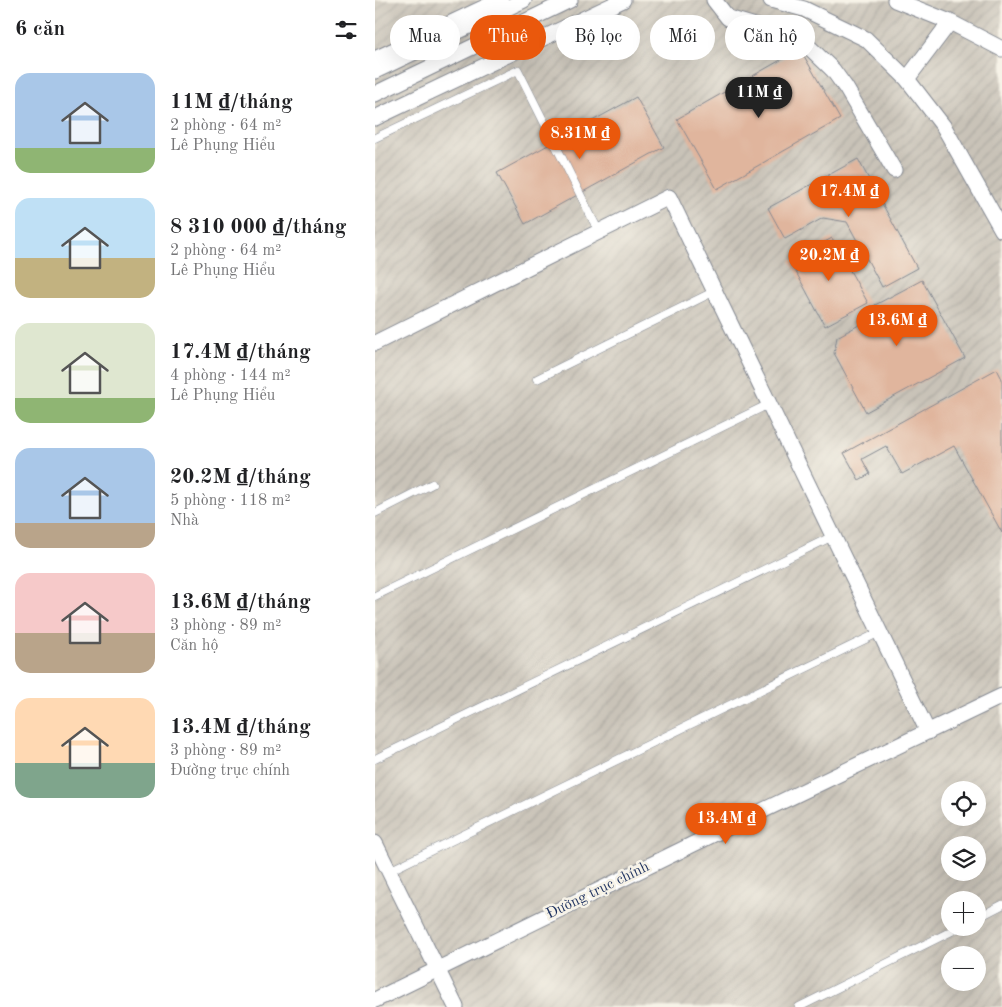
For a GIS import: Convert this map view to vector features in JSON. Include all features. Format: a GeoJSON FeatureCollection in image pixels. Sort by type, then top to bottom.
{"type":"FeatureCollection","features":[{"type":"Feature","properties":{"kind":"street"},"geometry":{"type":"LineString","coordinates":[[375,60],[500,0]]}},
{"type":"Feature","properties":{"kind":"street"},"geometry":{"type":"LineString","coordinates":[[375,71],[524,0]]}},
{"type":"Feature","properties":{"kind":"street"},"geometry":{"type":"LineString","coordinates":[[375,94],[570,0]]}},
{"type":"Feature","properties":{"kind":"street"},"geometry":{"type":"LineString","coordinates":[[375,118],[623,0]]}},
{"type":"Feature","properties":{"kind":"street"},"geometry":{"type":"LineString","coordinates":[[714,0],[728,18],[789,36],[808,46],[833,70],[846,88],[894,170]]}},
{"type":"Feature","properties":{"kind":"street"},"geometry":{"type":"LineString","coordinates":[[771,0],[804,9],[866,39],[907,79],[944,126],[1002,230]]}},
{"type":"Feature","properties":{"kind":"street"},"geometry":{"type":"LineString","coordinates":[[895,0],[950,22],[1002,49]]}},
{"type":"Feature","properties":{"kind":"street"},"geometry":{"type":"LineString","coordinates":[[907,79],[950,22]]}},
{"type":"Feature","properties":{"kind":"street"},"geometry":{"type":"LineString","coordinates":[[375,343],[669,197],[928,732]]}},
{"type":"Feature","properties":{"kind":"street","name":"Đường trục chính"},"geometry":{"type":"LineString","coordinates":[[375,1000],[1002,696]]}},
{"type":"Feature","properties":{"kind":"street"},"geometry":{"type":"LineString","coordinates":[[375,843],[456,1007]]}},
{"type":"Feature","properties":{"kind":"lane"},"geometry":{"type":"LineString","coordinates":[[375,138],[517,70],[599,232]]}},
{"type":"Feature","properties":{"kind":"lane"},"geometry":{"type":"LineString","coordinates":[[537,379],[715,291]]}},
{"type":"Feature","properties":{"kind":"lane"},"geometry":{"type":"LineString","coordinates":[[375,596],[769,404]]}},
{"type":"Feature","properties":{"kind":"lane"},"geometry":{"type":"LineString","coordinates":[[375,513],[432,484]]}},
{"type":"Feature","properties":{"kind":"lane"},"geometry":{"type":"LineString","coordinates":[[375,759],[833,536]]}},
{"type":"Feature","properties":{"kind":"lane"},"geometry":{"type":"LineString","coordinates":[[389,871],[880,632]]}},
{"type":"Feature","properties":{"kind":"lane"},"geometry":{"type":"LineString","coordinates":[[986,913],[1002,905]]}},
{"type":"Feature","properties":{"kind":"lane"},"geometry":{"type":"LineString","coordinates":[[799,1007],[942,936]]}},
{"type":"Feature","properties":{"kind":"shaded area"},"geometry":{"type":"Polygon","coordinates":[[[375,0],[1002,0],[1002,1007],[375,1007],[375,0]]]}},
{"type":"Feature","properties":{"kind":"building"},"geometry":{"type":"Polygon","coordinates":[[[781,60],[806,60],[840,119],[717,189],[677,119],[781,60]]]}},
{"type":"Feature","properties":{"kind":"building"},"geometry":{"type":"Polygon","coordinates":[[[636,97],[664,147],[525,224],[497,173],[636,97]]]}},
{"type":"Feature","properties":{"kind":"building"},"geometry":{"type":"Polygon","coordinates":[[[858,159],[917,268],[882,287],[847,222],[823,218],[785,239],[768,208],[858,159]]]}},
{"type":"Feature","properties":{"kind":"building"},"geometry":{"type":"Polygon","coordinates":[[[832,238],[868,303],[825,326],[790,261],[832,238]]]}},
{"type":"Feature","properties":{"kind":"building"},"geometry":{"type":"Polygon","coordinates":[[[922,280],[965,358],[866,412],[834,353],[837,337],[870,319],[875,305],[922,280]]]}},
{"type":"Feature","properties":{"kind":"building"},"geometry":{"type":"Polygon","coordinates":[[[997,369],[1002,379],[1002,533],[954,446],[902,474],[886,446],[862,459],[870,474],[859,480],[844,453],[997,369]]]}}]}
